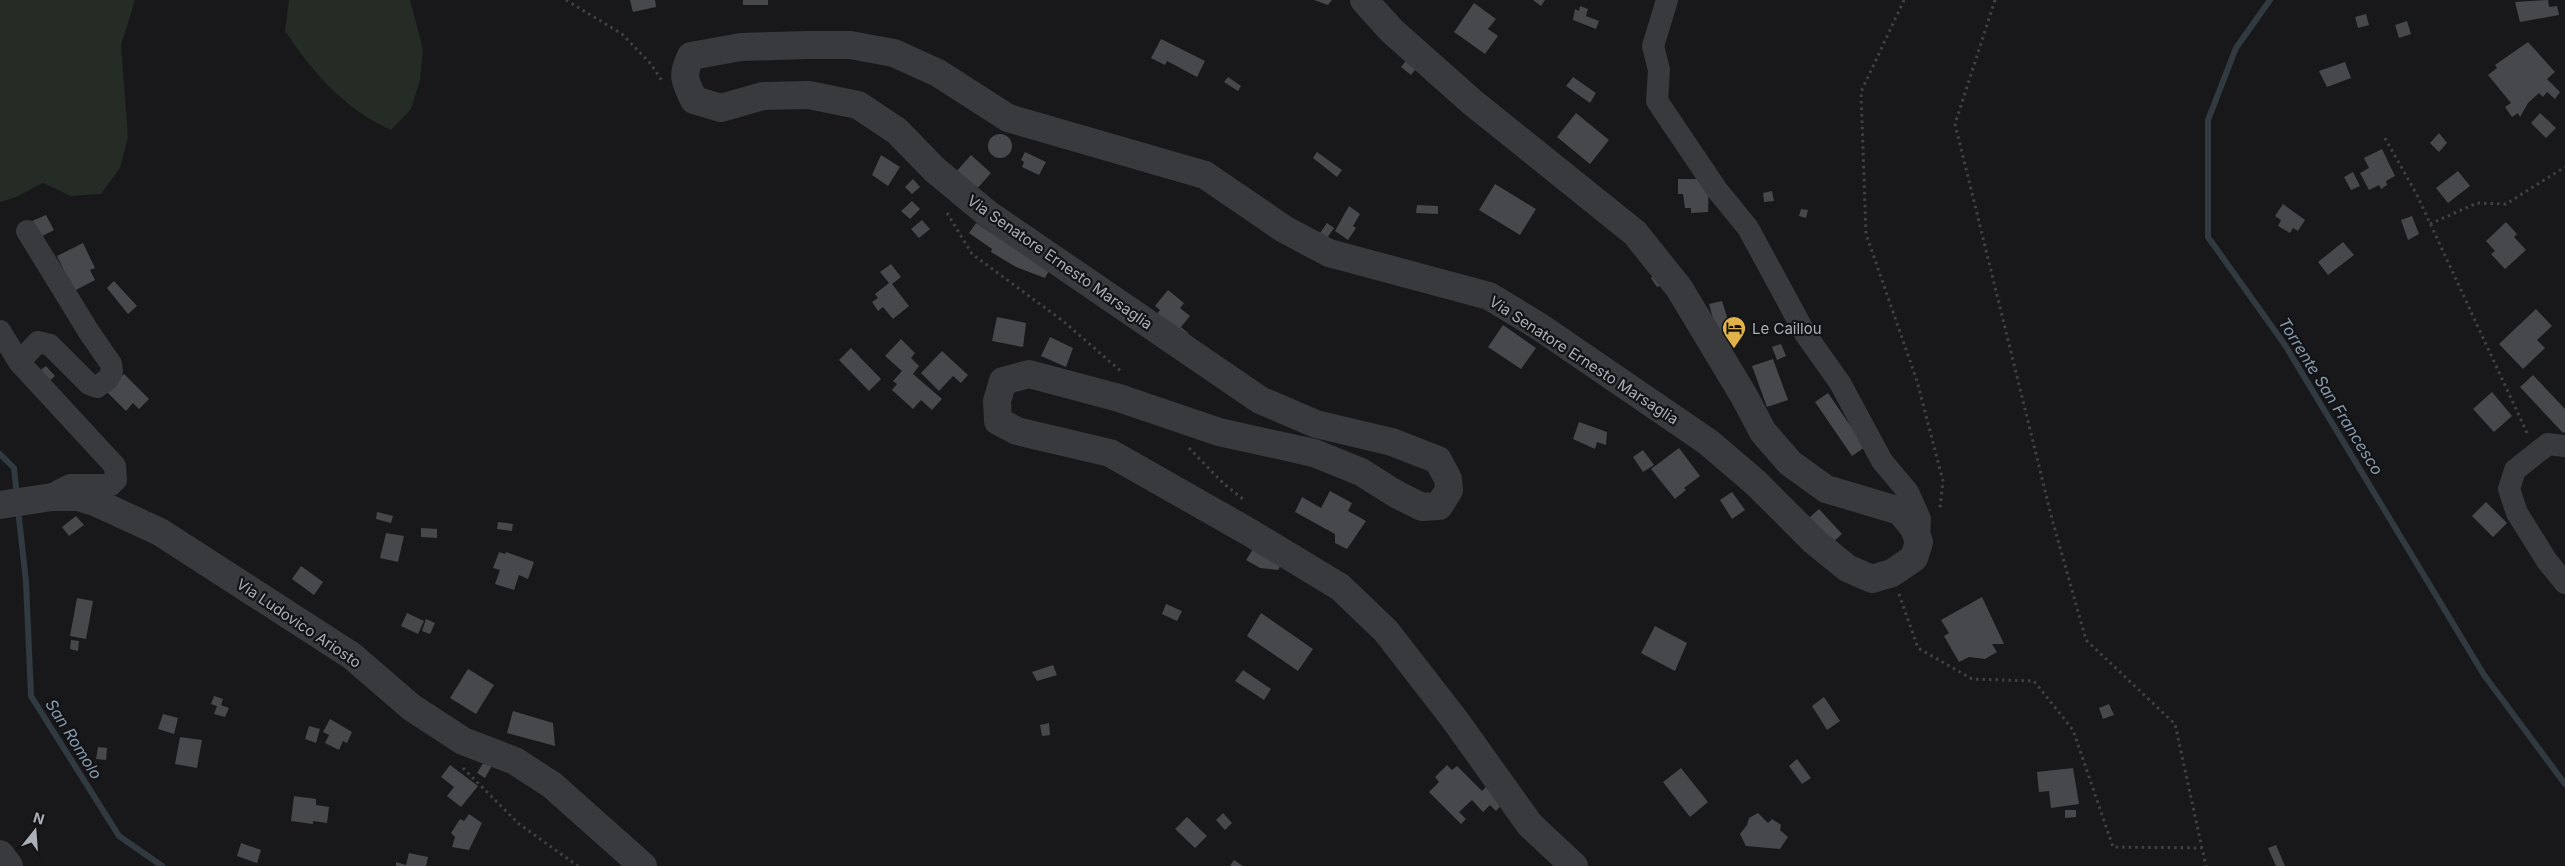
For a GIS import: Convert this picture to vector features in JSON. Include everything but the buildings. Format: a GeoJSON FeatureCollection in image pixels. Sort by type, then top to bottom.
{"type":"FeatureCollection","features":[{"type":"Feature","properties":{"kind":"street"},"geometry":{"type":"LineString","coordinates":[[1364,0],[1392,31],[1472,102],[1635,233],[1679,288],[1744,396],[1763,432],[1790,463],[1826,489],[1900,511],[1914,528],[1919,542]]}},
{"type":"Feature","properties":{"kind":"street"},"geometry":{"type":"LineString","coordinates":[[1667,0],[1653,46],[1659,70],[1657,101],[1717,190],[1748,228],[1806,335],[1840,383],[1882,461],[1908,492],[1920,519],[1919,542]]}},
{"type":"Feature","properties":{"kind":"street","name":"Via Senatore Ernesto Marsaglia"},"geometry":{"type":"LineString","coordinates":[[1574,866],[1530,825],[1455,720],[1386,631],[1340,587],[1110,453],[1017,431],[998,421],[997,400],[1003,381],[1029,374],[1119,398],[1218,432],[1314,453],[1361,472],[1396,494],[1422,506],[1439,506],[1449,490],[1448,479],[1438,460],[1392,442],[1316,424],[1260,400],[988,214],[935,170],[897,131],[858,105],[809,95],[763,96],[721,108],[694,100],[685,82],[684,70],[691,56],[741,47],[850,46],[894,53],[938,73],[1008,118],[1204,175],[1284,228],[1329,253],[1489,296],[1620,380],[1708,442],[1756,484],[1814,541],[1847,568],[1872,579],[1892,573],[1914,558],[1919,542]]}},
{"type":"Feature","properties":{"kind":"street"},"geometry":{"type":"LineString","coordinates":[[19,362],[38,342],[50,345],[89,384],[97,387],[108,379],[112,371],[111,364],[88,332],[27,231]]}},
{"type":"Feature","properties":{"kind":"street"},"geometry":{"type":"LineString","coordinates":[[0,331],[19,362],[110,461],[117,473],[116,480],[111,485],[70,485],[60,488],[52,497]]}},
{"type":"Feature","properties":{"kind":"street"},"geometry":{"type":"LineString","coordinates":[[2565,446],[2548,444],[2536,453],[2515,470],[2509,489],[2517,513],[2547,561],[2565,583]]}},
{"type":"Feature","properties":{"kind":"street","name":"Via Ludovico Ariosto"},"geometry":{"type":"LineString","coordinates":[[0,505],[52,497],[78,497],[96,502],[160,532],[352,656],[411,707],[426,717],[463,740],[515,761],[552,785],[644,866]]}},
{"type":"Feature","properties":{"kind":"street"},"geometry":{"type":"LineString","coordinates":[[0,854],[9,866]]}},
{"type":"Feature","properties":{"kind":"path"},"geometry":{"type":"LineString","coordinates":[[566,0],[622,34],[650,64],[661,81],[685,82]]}},
{"type":"Feature","properties":{"kind":"path"},"geometry":{"type":"LineString","coordinates":[[1904,0],[1861,92],[1866,234],[1917,381],[1943,481],[1939,510]]}},
{"type":"Feature","properties":{"kind":"path"},"geometry":{"type":"LineString","coordinates":[[1995,0],[1955,124],[2052,519],[2086,640],[2175,724],[2206,866]]}},
{"type":"Feature","properties":{"kind":"path"},"geometry":{"type":"LineString","coordinates":[[2385,138],[2417,195],[2536,453]]}},
{"type":"Feature","properties":{"kind":"path"},"geometry":{"type":"LineString","coordinates":[[2430,224],[2477,202],[2506,204],[2565,167]]}},
{"type":"Feature","properties":{"kind":"path"},"geometry":{"type":"LineString","coordinates":[[944,209],[972,254],[1063,321],[1125,375]]}},
{"type":"Feature","properties":{"kind":"path"},"geometry":{"type":"LineString","coordinates":[[1892,573],[1918,648],[1972,679],[2034,681],[2073,730],[2113,847],[2202,848]]}},
{"type":"Feature","properties":{"kind":"shaded area"},"geometry":{"type":"Polygon","coordinates":[[[0,0],[135,0],[121,45],[128,137],[120,168],[101,194],[71,196],[43,183],[16,197],[0,202],[0,0]]]}},
{"type":"Feature","properties":{"kind":"shaded area"},"geometry":{"type":"Polygon","coordinates":[[[289,0],[410,0],[423,49],[420,80],[411,109],[391,130],[358,111],[344,100],[307,62],[285,31],[289,0]]]}},
{"type":"Feature","properties":{"kind":"waterway","name":"Torrente San Francesco"},"geometry":{"type":"LineString","coordinates":[[2270,0],[2236,48],[2208,120],[2208,237],[2285,345],[2484,675],[2565,784]]}},
{"type":"Feature","properties":{"kind":"waterway","name":"San Romolo"},"geometry":{"type":"LineString","coordinates":[[0,454],[14,468],[17,497]]}},
{"type":"Feature","properties":{"kind":"waterway","name":"San Romolo"},"geometry":{"type":"LineString","coordinates":[[18,509],[26,582],[31,696],[119,836],[162,866]]}},
{"type":"Feature","properties":{"kind":"place","name":"Le Caillou"},"geometry":{"type":"Point","coordinates":[1734,349]}}]}
